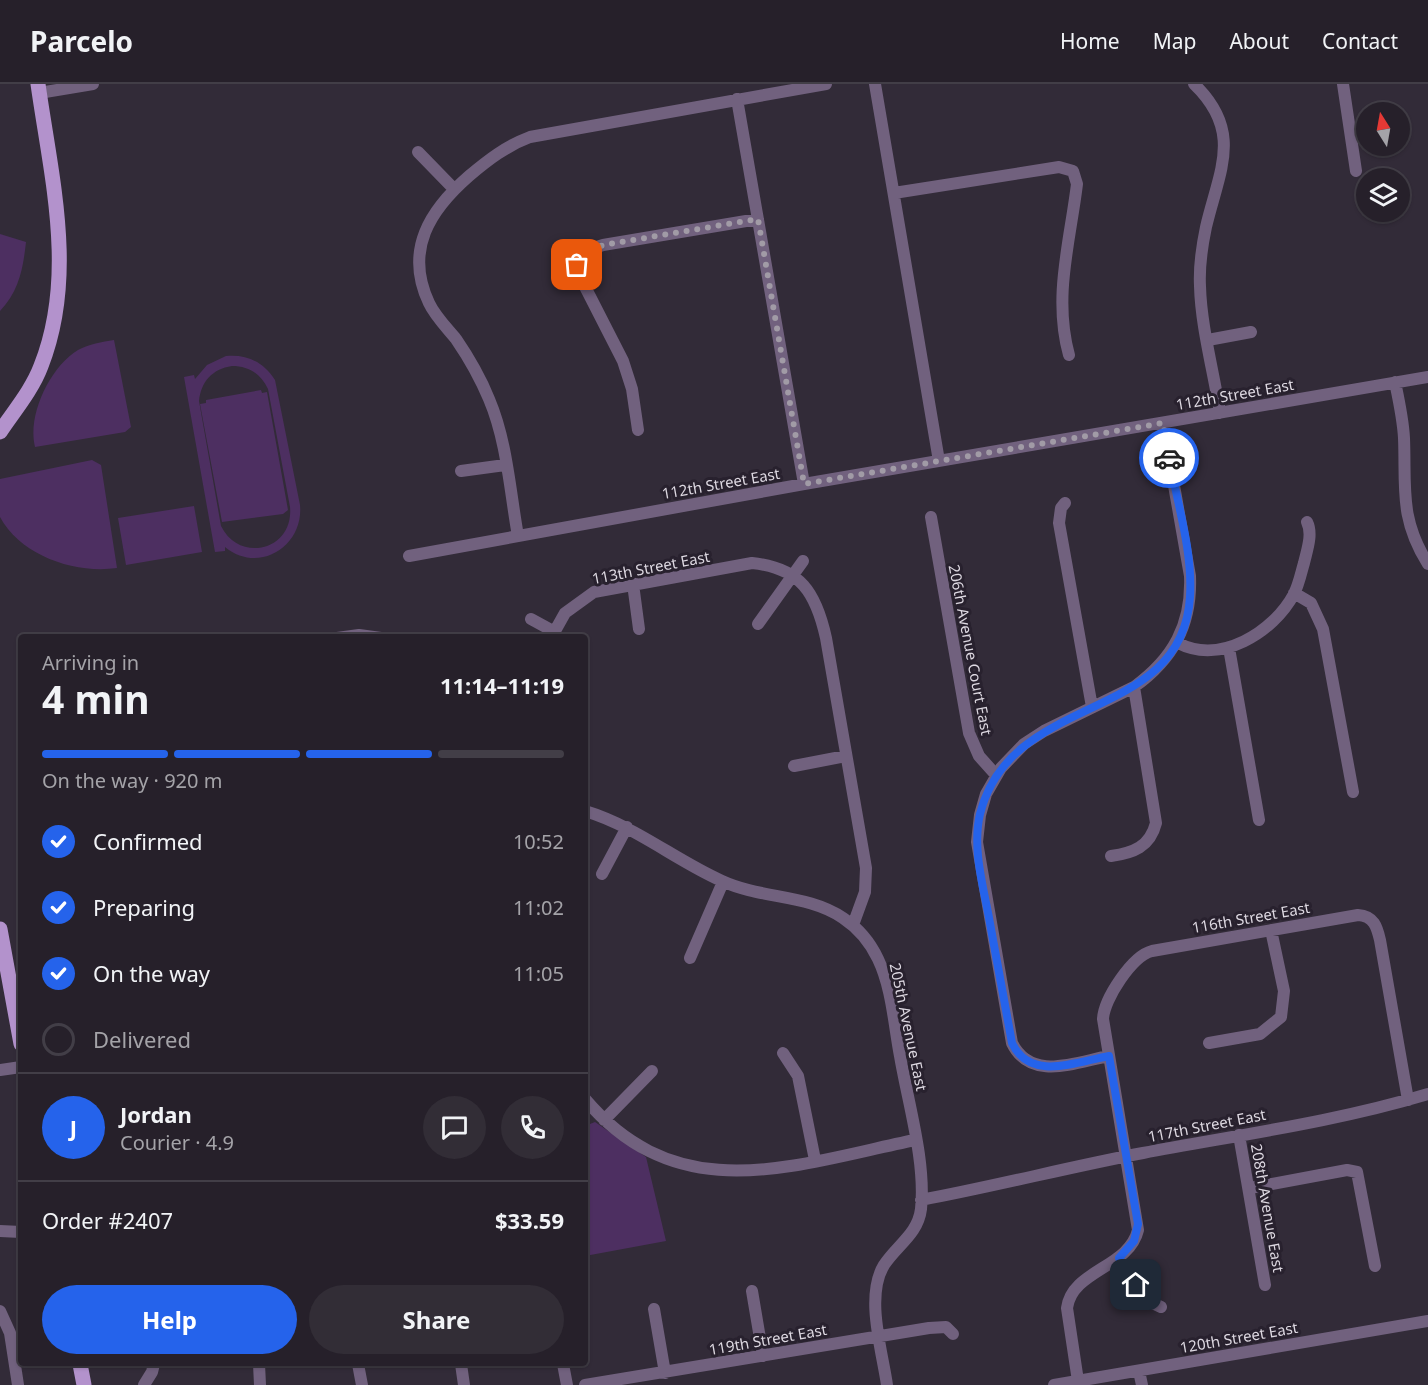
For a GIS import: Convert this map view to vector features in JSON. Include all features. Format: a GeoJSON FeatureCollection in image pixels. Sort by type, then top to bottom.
{"type":"FeatureCollection","features":[{"type":"Feature","properties":{"kind":"main road"},"geometry":{"type":"LineString","coordinates":[[0,432],[40,368],[57,308],[59,233],[38,89]]}},
{"type":"Feature","properties":{"kind":"main road"},"geometry":{"type":"LineString","coordinates":[[0,929],[18,1028]]}},
{"type":"Feature","properties":{"kind":"main road"},"geometry":{"type":"LineString","coordinates":[[80,1366],[84,1385]]}},
{"type":"Feature","properties":{"kind":"street"},"geometry":{"type":"LineString","coordinates":[[38,89],[93,84]]}},
{"type":"Feature","properties":{"kind":"street"},"geometry":{"type":"LineString","coordinates":[[518,536],[490,401],[482,382],[429,304],[421,282],[419,258],[426,228],[442,201],[496,154],[530,137],[826,84]]}},
{"type":"Feature","properties":{"kind":"street"},"geometry":{"type":"LineString","coordinates":[[875,84],[939,461]]}},
{"type":"Feature","properties":{"kind":"street"},"geometry":{"type":"LineString","coordinates":[[1194,84],[1216,111],[1225,147],[1220,182],[1206,226],[1201,266],[1201,296],[1220,413]]}},
{"type":"Feature","properties":{"kind":"street"},"geometry":{"type":"LineString","coordinates":[[1342,84],[1356,171]]}},
{"type":"Feature","properties":{"kind":"street"},"geometry":{"type":"LineString","coordinates":[[737,99],[804,484]]}},
{"type":"Feature","properties":{"kind":"street"},"geometry":{"type":"LineString","coordinates":[[418,152],[454,189]]}},
{"type":"Feature","properties":{"kind":"street"},"geometry":{"type":"LineString","coordinates":[[894,193],[1059,167],[1069,169],[1075,174],[1077,184],[1061,297],[1069,355]]}},
{"type":"Feature","properties":{"kind":"street"},"geometry":{"type":"LineString","coordinates":[[638,430],[632,389],[623,361],[577,271],[580,258],[591,249],[603,245],[758,219]]}},
{"type":"Feature","properties":{"kind":"street"},"geometry":{"type":"LineString","coordinates":[[1209,340],[1251,332]]}},
{"type":"Feature","properties":{"kind":"street","name":"112th Street East"},"geometry":{"type":"LineString","coordinates":[[410,556],[804,484],[1428,377]]}},
{"type":"Feature","properties":{"kind":"street"},"geometry":{"type":"LineString","coordinates":[[1395,382],[1404,434],[1403,475],[1406,507],[1417,543],[1428,564]]}},
{"type":"Feature","properties":{"kind":"street"},"geometry":{"type":"LineString","coordinates":[[1078,1381],[1068,1302],[1079,1286],[1132,1246],[1138,1230],[1109,1056],[1048,1067],[1034,1065],[1022,1058],[1012,1043],[977,843],[980,815],[996,775],[1024,744],[1134,687],[1158,668],[1178,643],[1187,617],[1190,576],[1163,423]]}},
{"type":"Feature","properties":{"kind":"street"},"geometry":{"type":"LineString","coordinates":[[461,471],[505,465]]}},
{"type":"Feature","properties":{"kind":"street"},"geometry":{"type":"LineString","coordinates":[[1065,503],[1061,508],[1059,523],[1092,707]]}},
{"type":"Feature","properties":{"kind":"street","name":"206th Avenue Court East"},"geometry":{"type":"LineString","coordinates":[[931,517],[969,733],[979,756],[996,775]]}},
{"type":"Feature","properties":{"kind":"street"},"geometry":{"type":"LineString","coordinates":[[1178,643],[1205,651],[1229,648],[1271,623],[1294,593],[1309,542],[1310,528],[1307,522]]}},
{"type":"Feature","properties":{"kind":"street"},"geometry":{"type":"LineString","coordinates":[[758,624],[803,561]]}},
{"type":"Feature","properties":{"kind":"street","name":"113th Street East"},"geometry":{"type":"LineString","coordinates":[[531,619],[552,634],[565,613],[582,598],[598,591],[752,564],[777,567],[792,576]]}},
{"type":"Feature","properties":{"kind":"street"},"geometry":{"type":"LineString","coordinates":[[588,812],[627,827],[723,882],[758,894],[825,908],[853,925],[865,892],[866,868],[826,638],[816,601],[806,587],[792,576]]}},
{"type":"Feature","properties":{"kind":"street"},"geometry":{"type":"LineString","coordinates":[[633,584],[639,629]]}},
{"type":"Feature","properties":{"kind":"street"},"geometry":{"type":"LineString","coordinates":[[1294,593],[1311,603],[1323,629],[1353,792]]}},
{"type":"Feature","properties":{"kind":"street"},"geometry":{"type":"LineString","coordinates":[[1229,648],[1259,820]]}},
{"type":"Feature","properties":{"kind":"street"},"geometry":{"type":"LineString","coordinates":[[1111,856],[1143,847],[1156,823],[1134,687]]}},
{"type":"Feature","properties":{"kind":"street"},"geometry":{"type":"LineString","coordinates":[[794,766],[846,756]]}},
{"type":"Feature","properties":{"kind":"street"},"geometry":{"type":"LineString","coordinates":[[602,874],[627,827]]}},
{"type":"Feature","properties":{"kind":"street"},"geometry":{"type":"LineString","coordinates":[[690,958],[723,882]]}},
{"type":"Feature","properties":{"kind":"street","name":"116th Street East"},"geometry":{"type":"LineString","coordinates":[[1109,1056],[1103,1019],[1105,1005],[1138,957],[1152,951],[1358,915],[1371,919],[1377,927],[1408,1100]]}},
{"type":"Feature","properties":{"kind":"street","name":"205th Avenue East"},"geometry":{"type":"LineString","coordinates":[[853,925],[869,943],[886,979],[922,1182],[918,1220],[912,1233],[889,1258],[879,1276],[875,1306],[887,1385]]}},
{"type":"Feature","properties":{"kind":"street"},"geometry":{"type":"LineString","coordinates":[[1209,1043],[1260,1034],[1281,1017],[1284,991],[1271,930]]}},
{"type":"Feature","properties":{"kind":"street"},"geometry":{"type":"LineString","coordinates":[[783,1053],[798,1076],[815,1160]]}},
{"type":"Feature","properties":{"kind":"street"},"geometry":{"type":"LineString","coordinates":[[0,1070],[18,1067]]}},
{"type":"Feature","properties":{"kind":"street"},"geometry":{"type":"LineString","coordinates":[[604,1120],[652,1071]]}},
{"type":"Feature","properties":{"kind":"street","name":"117th Street East"},"geometry":{"type":"LineString","coordinates":[[921,1200],[1002,1185],[1126,1156],[1239,1135],[1428,1094]]}},
{"type":"Feature","properties":{"kind":"street"},"geometry":{"type":"LineString","coordinates":[[588,1103],[623,1137],[644,1151],[695,1167],[757,1170],[915,1140]]}},
{"type":"Feature","properties":{"kind":"street"},"geometry":{"type":"LineString","coordinates":[[588,1117],[595,1111]]}},
{"type":"Feature","properties":{"kind":"street","name":"208th Avenue East"},"geometry":{"type":"LineString","coordinates":[[1239,1135],[1265,1285]]}},
{"type":"Feature","properties":{"kind":"street"},"geometry":{"type":"LineString","coordinates":[[1250,1188],[1347,1170],[1357,1172],[1375,1266]]}},
{"type":"Feature","properties":{"kind":"street"},"geometry":{"type":"LineString","coordinates":[[0,1230],[18,1232]]}},
{"type":"Feature","properties":{"kind":"street"},"geometry":{"type":"LineString","coordinates":[[1119,1258],[1146,1300],[1161,1307]]}},
{"type":"Feature","properties":{"kind":"street"},"geometry":{"type":"LineString","coordinates":[[752,1291],[763,1356]]}},
{"type":"Feature","properties":{"kind":"street"},"geometry":{"type":"LineString","coordinates":[[654,1309],[665,1373]]}},
{"type":"Feature","properties":{"kind":"street"},"geometry":{"type":"LineString","coordinates":[[0,1311],[10,1334],[18,1385]]}},
{"type":"Feature","properties":{"kind":"street","name":"120th Street East"},"geometry":{"type":"LineString","coordinates":[[1054,1385],[1428,1321]]}},
{"type":"Feature","properties":{"kind":"street","name":"119th Street East"},"geometry":{"type":"LineString","coordinates":[[585,1385],[880,1335],[942,1327],[953,1334]]}},
{"type":"Feature","properties":{"kind":"street"},"geometry":{"type":"LineString","coordinates":[[144,1385],[152,1372],[153,1366]]}},
{"type":"Feature","properties":{"kind":"street"},"geometry":{"type":"LineString","coordinates":[[259,1366],[260,1385]]}},
{"type":"Feature","properties":{"kind":"street"},"geometry":{"type":"LineString","coordinates":[[358,1366],[362,1385]]}},
{"type":"Feature","properties":{"kind":"street"},"geometry":{"type":"LineString","coordinates":[[461,1366],[464,1385]]}},
{"type":"Feature","properties":{"kind":"street"},"geometry":{"type":"LineString","coordinates":[[563,1366],[567,1385]]}},
{"type":"Feature","properties":{"kind":"street"},"geometry":{"type":"LineString","coordinates":[[1139,1371],[1142,1385]]}},
{"type":"Feature","properties":{"kind":"shaded area"},"geometry":{"type":"Polygon","coordinates":[[[0,234],[26,242],[16,287],[0,311],[0,234]]]}},
{"type":"Feature","properties":{"kind":"shaded area"},"geometry":{"type":"Polygon","coordinates":[[[114,340],[131,427],[125,432],[35,447],[33,434],[38,407],[43,393],[58,368],[78,350],[114,340]]]}},
{"type":"Feature","properties":{"kind":"shaded area"},"geometry":{"type":"Polygon","coordinates":[[[226,356],[241,356],[254,360],[266,368],[275,380],[300,505],[295,533],[277,552],[265,557],[252,558],[238,555],[225,547],[225,551],[215,552],[184,377],[194,375],[195,379],[207,365],[226,356]],[[232,366],[213,373],[202,388],[199,401],[221,526],[230,538],[240,545],[252,548],[264,547],[275,542],[284,533],[289,522],[290,507],[268,389],[254,372],[244,367],[232,366]]]}},
{"type":"Feature","properties":{"kind":"shaded area"},"geometry":{"type":"Polygon","coordinates":[[[261,390],[262,393],[267,392],[288,510],[283,514],[222,522],[200,404],[206,403],[206,400],[261,390]]]}},
{"type":"Feature","properties":{"kind":"shaded area"},"geometry":{"type":"Polygon","coordinates":[[[92,460],[101,465],[117,568],[84,568],[51,559],[21,542],[9,531],[0,517],[0,479],[92,460]]]}},
{"type":"Feature","properties":{"kind":"shaded area"},"geometry":{"type":"Polygon","coordinates":[[[194,506],[202,552],[126,565],[118,518],[194,506]]]}},
{"type":"Feature","properties":{"kind":"shaded area"},"geometry":{"type":"Polygon","coordinates":[[[595,1122],[646,1157],[666,1241],[588,1255],[588,1125],[595,1122]]]}},
{"type":"Feature","properties":{"kind":"way so far"},"geometry":{"type":"LineString","coordinates":[[577,265],[584,254],[603,245],[758,219],[804,484],[1163,423],[1169,458]]}},
{"type":"Feature","properties":{"kind":"route"},"geometry":{"type":"LineString","coordinates":[[1136,1285],[1119,1258],[1129,1250],[1138,1230],[1138,1224],[1109,1056],[1048,1067],[1029,1063],[1016,1053],[1012,1043],[977,843],[980,815],[991,783],[1001,768],[1024,744],[1044,731],[1134,687],[1167,659],[1178,643],[1187,617],[1190,576],[1169,458]]}}]}
